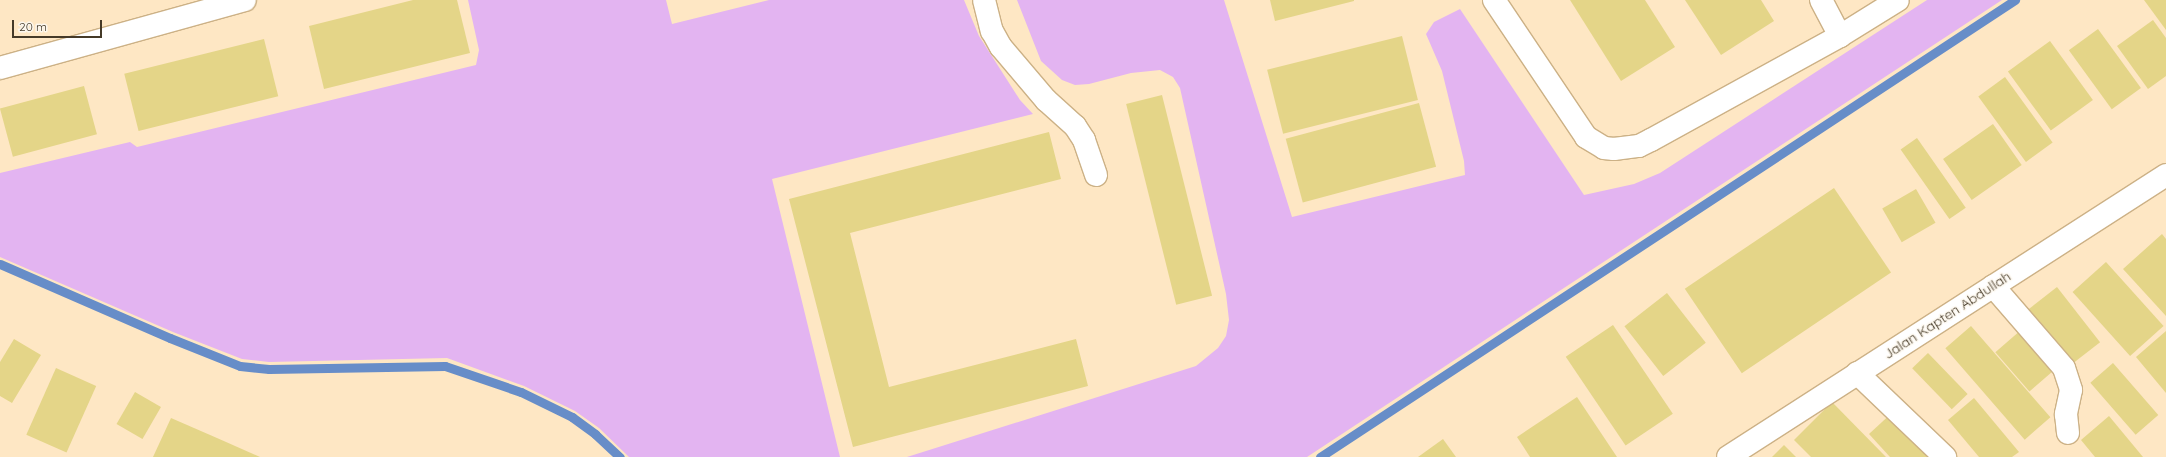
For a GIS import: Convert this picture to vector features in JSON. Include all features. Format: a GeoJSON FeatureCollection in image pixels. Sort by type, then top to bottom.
{"type":"FeatureCollection","features":[{"type":"Feature","properties":{"kind":"street"},"geometry":{"type":"LineString","coordinates":[[0,68],[245,0]]}},
{"type":"Feature","properties":{"kind":"street"},"geometry":{"type":"LineString","coordinates":[[984,0],[992,31],[1001,47],[1046,100],[1075,126],[1084,140],[1096,175]]}},
{"type":"Feature","properties":{"kind":"street"},"geometry":{"type":"LineString","coordinates":[[1494,0],[1581,131],[1594,142],[1614,149],[1639,146],[1651,140],[1840,36],[1898,0]]}},
{"type":"Feature","properties":{"kind":"street"},"geometry":{"type":"LineString","coordinates":[[1821,0],[1840,36]]}},
{"type":"Feature","properties":{"kind":"street","name":"Jalan Kapten Abdullah"},"geometry":{"type":"LineString","coordinates":[[1728,457],[2166,175]]}},
{"type":"Feature","properties":{"kind":"street"},"geometry":{"type":"LineString","coordinates":[[1993,286],[2064,368],[2071,390],[2066,414],[2068,433]]}},
{"type":"Feature","properties":{"kind":"street"},"geometry":{"type":"LineString","coordinates":[[1857,373],[1945,457]]}},
{"type":"Feature","properties":{"kind":"shaded area"},"geometry":{"type":"Polygon","coordinates":[[[468,0],[666,0],[672,24],[769,0],[964,0],[979,36],[1020,100],[1033,114],[772,179],[840,457],[629,457],[599,428],[575,411],[524,386],[447,358],[269,362],[242,359],[173,332],[0,257],[0,173],[130,142],[137,147],[476,65],[479,50],[468,0]]]}},
{"type":"Feature","properties":{"kind":"shaded area"},"geometry":{"type":"Polygon","coordinates":[[[1017,0],[1224,0],[1292,217],[1465,175],[1464,161],[1442,71],[1426,34],[1434,22],[1460,9],[1584,195],[1634,184],[1660,173],[1927,0],[2002,0],[1307,457],[907,457],[1196,366],[1218,348],[1226,336],[1229,320],[1226,294],[1180,88],[1173,77],[1160,70],[1131,73],[1089,84],[1075,85],[1062,80],[1041,61],[1017,0]]]}},
{"type":"Feature","properties":{"kind":"building"},"geometry":{"type":"Polygon","coordinates":[[[413,0],[457,0],[470,53],[324,89],[309,26],[413,0]]]}},
{"type":"Feature","properties":{"kind":"building"},"geometry":{"type":"Polygon","coordinates":[[[1270,0],[1354,0],[1354,1],[1275,21],[1270,0]]]}},
{"type":"Feature","properties":{"kind":"building"},"geometry":{"type":"Polygon","coordinates":[[[1570,0],[1645,0],[1675,47],[1621,81],[1570,0]]]}},
{"type":"Feature","properties":{"kind":"building"},"geometry":{"type":"Polygon","coordinates":[[[1685,0],[1761,0],[1774,21],[1721,55],[1685,0]]]}},
{"type":"Feature","properties":{"kind":"building"},"geometry":{"type":"Polygon","coordinates":[[[2144,0],[2166,0],[2166,30],[2144,0]]]}},
{"type":"Feature","properties":{"kind":"building"},"geometry":{"type":"Polygon","coordinates":[[[2153,20],[2166,38],[2166,76],[2148,89],[2117,46],[2153,20]]]}},
{"type":"Feature","properties":{"kind":"building"},"geometry":{"type":"Polygon","coordinates":[[[2098,29],[2141,88],[2112,109],[2069,50],[2098,29]]]}},
{"type":"Feature","properties":{"kind":"building"},"geometry":{"type":"Polygon","coordinates":[[[1402,36],[1418,100],[1283,134],[1267,70],[1402,36]]]}},
{"type":"Feature","properties":{"kind":"building"},"geometry":{"type":"Polygon","coordinates":[[[264,39],[278,96],[139,131],[124,74],[264,39]]]}},
{"type":"Feature","properties":{"kind":"building"},"geometry":{"type":"Polygon","coordinates":[[[2050,41],[2093,100],[2051,131],[2008,72],[2050,41]]]}},
{"type":"Feature","properties":{"kind":"building"},"geometry":{"type":"Polygon","coordinates":[[[2005,77],[2053,143],[2026,162],[1978,96],[2005,77]]]}},
{"type":"Feature","properties":{"kind":"building"},"geometry":{"type":"Polygon","coordinates":[[[84,86],[97,134],[13,157],[0,109],[84,86]]]}},
{"type":"Feature","properties":{"kind":"building"},"geometry":{"type":"Polygon","coordinates":[[[1162,95],[1212,296],[1176,305],[1126,104],[1162,95]]]}},
{"type":"Feature","properties":{"kind":"building"},"geometry":{"type":"Polygon","coordinates":[[[1419,103],[1436,167],[1303,202],[1286,139],[1419,103]]]}},
{"type":"Feature","properties":{"kind":"building"},"geometry":{"type":"Polygon","coordinates":[[[1993,124],[2022,165],[1972,200],[1943,159],[1993,124]]]}},
{"type":"Feature","properties":{"kind":"building"},"geometry":{"type":"Polygon","coordinates":[[[1049,132],[1061,179],[850,233],[889,387],[1076,339],[1088,386],[853,447],[789,199],[1049,132]]]}},
{"type":"Feature","properties":{"kind":"building"},"geometry":{"type":"Polygon","coordinates":[[[1917,138],[1966,208],[1949,219],[1901,149],[1917,138]]]}},
{"type":"Feature","properties":{"kind":"building"},"geometry":{"type":"Polygon","coordinates":[[[1834,188],[1891,273],[1742,373],[1685,289],[1834,188]]]}},
{"type":"Feature","properties":{"kind":"building"},"geometry":{"type":"Polygon","coordinates":[[[1916,189],[1936,223],[1902,242],[1882,208],[1916,189]]]}},
{"type":"Feature","properties":{"kind":"building"},"geometry":{"type":"Polygon","coordinates":[[[2162,234],[2166,239],[2166,316],[2123,269],[2162,234]]]}},
{"type":"Feature","properties":{"kind":"building"},"geometry":{"type":"Polygon","coordinates":[[[2106,262],[2164,326],[2130,356],[2073,292],[2106,262]]]}},
{"type":"Feature","properties":{"kind":"building"},"geometry":{"type":"Polygon","coordinates":[[[2057,287],[2100,342],[2072,364],[2029,309],[2057,287]]]}},
{"type":"Feature","properties":{"kind":"building"},"geometry":{"type":"Polygon","coordinates":[[[1667,293],[1706,343],[1663,376],[1624,326],[1667,293]]]}},
{"type":"Feature","properties":{"kind":"building"},"geometry":{"type":"Polygon","coordinates":[[[1613,325],[1673,414],[1626,446],[1566,357],[1613,325]]]}},
{"type":"Feature","properties":{"kind":"building"},"geometry":{"type":"Polygon","coordinates":[[[1971,326],[2050,417],[2025,440],[1945,348],[1971,326]]]}},
{"type":"Feature","properties":{"kind":"building"},"geometry":{"type":"Polygon","coordinates":[[[2021,330],[2055,369],[2029,392],[1995,352],[2021,330]]]}},
{"type":"Feature","properties":{"kind":"building"},"geometry":{"type":"Polygon","coordinates":[[[2166,331],[2166,393],[2136,357],[2166,331]]]}},
{"type":"Feature","properties":{"kind":"building"},"geometry":{"type":"Polygon","coordinates":[[[14,339],[41,355],[12,403],[0,396],[0,362],[14,339]]]}},
{"type":"Feature","properties":{"kind":"building"},"geometry":{"type":"Polygon","coordinates":[[[1928,353],[1968,394],[1952,409],[1912,368],[1928,353]]]}},
{"type":"Feature","properties":{"kind":"building"},"geometry":{"type":"Polygon","coordinates":[[[2113,363],[2158,415],[2136,435],[2090,383],[2113,363]]]}},
{"type":"Feature","properties":{"kind":"building"},"geometry":{"type":"Polygon","coordinates":[[[56,368],[96,386],[67,453],[26,435],[56,368]]]}},
{"type":"Feature","properties":{"kind":"building"},"geometry":{"type":"Polygon","coordinates":[[[135,392],[161,407],[142,439],[116,424],[135,392]]]}},
{"type":"Feature","properties":{"kind":"building"},"geometry":{"type":"Polygon","coordinates":[[[1577,397],[1617,457],[1530,457],[1517,437],[1577,397]]]}},
{"type":"Feature","properties":{"kind":"building"},"geometry":{"type":"Polygon","coordinates":[[[1974,398],[2019,452],[2012,457],[1979,457],[1948,420],[1974,398]]]}},
{"type":"Feature","properties":{"kind":"building"},"geometry":{"type":"Polygon","coordinates":[[[1832,402],[1886,457],[1811,457],[1794,440],[1832,402]]]}},
{"type":"Feature","properties":{"kind":"building"},"geometry":{"type":"Polygon","coordinates":[[[1895,410],[1939,457],[1890,457],[1869,434],[1895,410]]]}},
{"type":"Feature","properties":{"kind":"building"},"geometry":{"type":"Polygon","coordinates":[[[2109,416],[2143,457],[2095,457],[2081,440],[2109,416]]]}},
{"type":"Feature","properties":{"kind":"building"},"geometry":{"type":"Polygon","coordinates":[[[171,418],[217,438],[260,457],[153,457],[171,418]]]}},
{"type":"Feature","properties":{"kind":"building"},"geometry":{"type":"Polygon","coordinates":[[[1443,439],[1456,457],[1418,457],[1443,439]]]}},
{"type":"Feature","properties":{"kind":"building"},"geometry":{"type":"Polygon","coordinates":[[[1784,445],[1796,457],[1772,457],[1784,445]]]}},
{"type":"Feature","properties":{"kind":"waterway"},"geometry":{"type":"LineString","coordinates":[[1320,457],[2015,0]]}},
{"type":"Feature","properties":{"kind":"waterway"},"geometry":{"type":"LineString","coordinates":[[0,264],[170,338],[240,366],[269,369],[445,366],[521,392],[572,417],[595,434],[620,457]]}}]}
